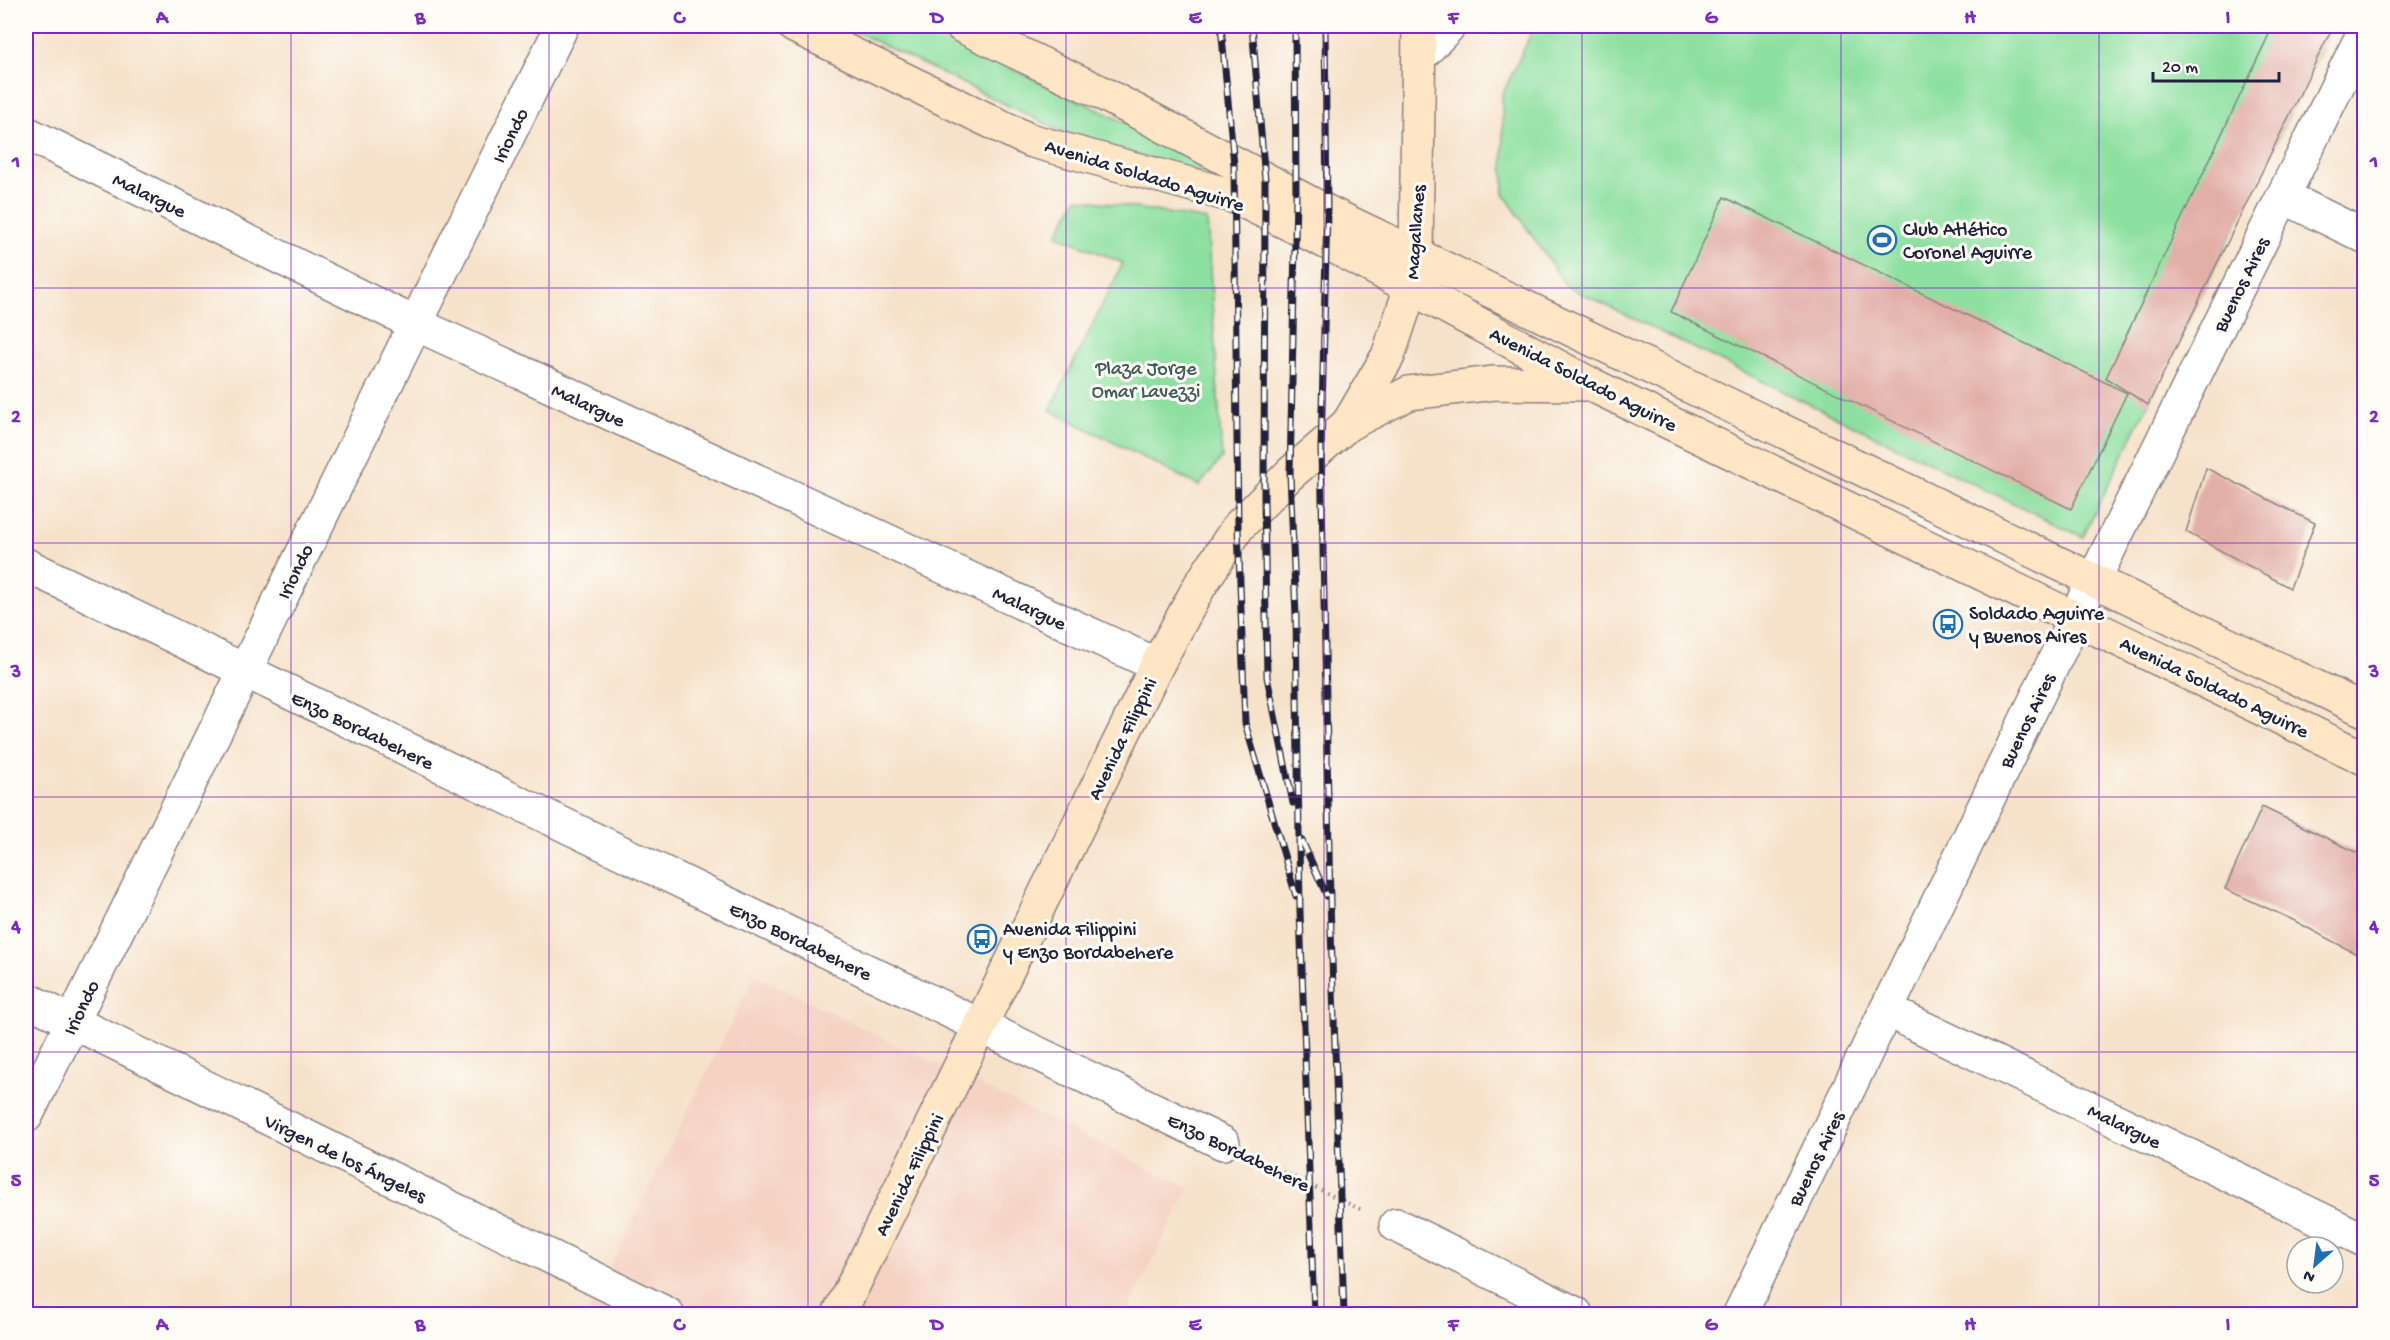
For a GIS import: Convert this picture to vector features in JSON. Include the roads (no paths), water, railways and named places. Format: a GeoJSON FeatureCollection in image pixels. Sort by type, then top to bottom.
{"type":"FeatureCollection","features":[{"type":"Feature","properties":{"kind":"main road","name":"Avenida Soldado Aguirre"},"geometry":{"type":"LineString","coordinates":[[794,26],[1029,140],[1233,196],[1411,287],[1590,384],[2364,758]]}},
{"type":"Feature","properties":{"kind":"main road","name":"Avenida Soldado Aguirre"},"geometry":{"type":"LineString","coordinates":[[962,26],[1098,91],[1327,212],[2364,710]]}},
{"type":"Feature","properties":{"kind":"main road","name":"Magallanes"},"geometry":{"type":"LineString","coordinates":[[1416,253],[1420,41]]}},
{"type":"Feature","properties":{"kind":"main road","name":"Magallanes"},"geometry":{"type":"LineString","coordinates":[[1348,424],[1389,356],[1411,287]]}},
{"type":"Feature","properties":{"kind":"main road","name":"Avenida Filippini"},"geometry":{"type":"LineString","coordinates":[[839,1314],[1157,665],[1199,587],[1238,527],[1290,474],[1348,424],[1409,393],[1494,383],[1590,384]]}},
{"type":"Feature","properties":{"kind":"street","name":"Iriondo"},"geometry":{"type":"LineString","coordinates":[[26,1116],[562,26]]}},
{"type":"Feature","properties":{"kind":"street"},"geometry":{"type":"LineString","coordinates":[[1420,41],[1449,26]]}},
{"type":"Feature","properties":{"kind":"street","name":"Buenos Aires"},"geometry":{"type":"LineString","coordinates":[[1740,1314],[2075,618],[2364,32]]}},
{"type":"Feature","properties":{"kind":"street","name":"Malargue"},"geometry":{"type":"LineString","coordinates":[[26,133],[416,324],[1157,665]]}},
{"type":"Feature","properties":{"kind":"street"},"geometry":{"type":"LineString","coordinates":[[2284,197],[2364,236]]}},
{"type":"Feature","properties":{"kind":"street","name":"Magallanes"},"geometry":{"type":"LineString","coordinates":[[1411,287],[1416,253]]}},
{"type":"Feature","properties":{"kind":"street","name":"Enzo Bordabehere"},"geometry":{"type":"LineString","coordinates":[[26,565],[1223,1143]]}},
{"type":"Feature","properties":{"kind":"street","name":"Virgen de los Ángeles"},"geometry":{"type":"LineString","coordinates":[[26,999],[667,1314]]}},
{"type":"Feature","properties":{"kind":"street","name":"Malargue"},"geometry":{"type":"LineString","coordinates":[[1886,1010],[2364,1240]]}},
{"type":"Feature","properties":{"kind":"street"},"geometry":{"type":"LineString","coordinates":[[1396,1226],[1576,1314]]}},
{"type":"Feature","properties":{"kind":"railway"},"geometry":{"type":"LineString","coordinates":[[1221,26],[1234,165],[1238,527],[1245,723],[1296,896]]}},
{"type":"Feature","properties":{"kind":"railway"},"geometry":{"type":"LineString","coordinates":[[1252,26],[1265,180],[1264,499],[1267,677],[1293,803]]}},
{"type":"Feature","properties":{"kind":"railway"},"geometry":{"type":"LineString","coordinates":[[1295,26],[1296,196],[1290,474],[1296,616],[1300,911],[1314,1314]]}},
{"type":"Feature","properties":{"kind":"railway"},"geometry":{"type":"LineString","coordinates":[[1325,26],[1327,212],[1321,449],[1330,901],[1344,1314]]}},
{"type":"Feature","properties":{"kind":"railway"},"geometry":{"type":"LineString","coordinates":[[1302,841],[1327,896]]}},
{"type":"Feature","properties":{"kind":"place","name":"Club Atlético Coronel Aguirre"},"geometry":{"type":"Point","coordinates":[1882,240]}},
{"type":"Feature","properties":{"kind":"place","name":"Soldado Aguirre y Buenos Aires"},"geometry":{"type":"Point","coordinates":[1948,624]}},
{"type":"Feature","properties":{"kind":"place","name":"Avenida Filippini y Enzo Bordabehere"},"geometry":{"type":"Point","coordinates":[982,939]}},
{"type":"Feature","properties":{"kind":"park label","name":"Plaza Jorge Omar Lavezzi"},"geometry":{"type":"Point","coordinates":[1146,378]}}]}
